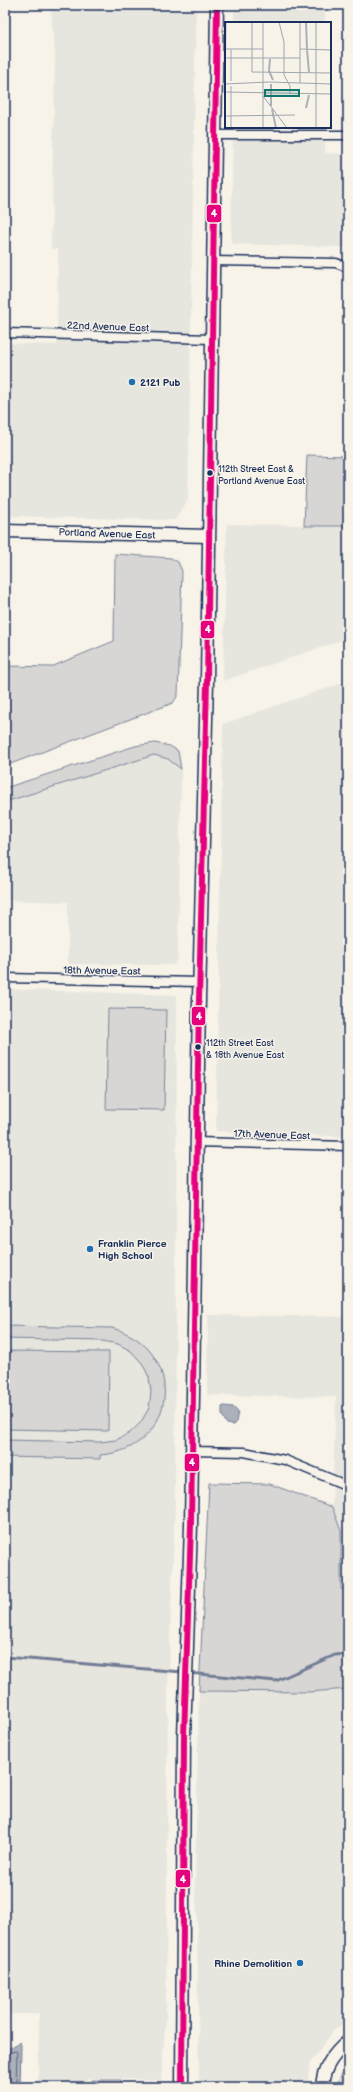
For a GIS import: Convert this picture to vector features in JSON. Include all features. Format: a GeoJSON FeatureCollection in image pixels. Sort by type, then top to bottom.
{"type":"FeatureCollection","features":[{"type":"Feature","properties":{"kind":"main road"},"geometry":{"type":"LineString","coordinates":[[182,2087],[184,1738],[191,1525],[190,1451],[217,5]]}},
{"type":"Feature","properties":{"kind":"main road","name":"Portland Avenue East"},"geometry":{"type":"LineString","coordinates":[[5,531],[208,536]]}},
{"type":"Feature","properties":{"kind":"main road"},"geometry":{"type":"LineString","coordinates":[[322,2087],[328,2064],[334,2055],[348,2041]]}},
{"type":"Feature","properties":{"kind":"street"},"geometry":{"type":"LineString","coordinates":[[215,135],[348,135]]}},
{"type":"Feature","properties":{"kind":"street"},"geometry":{"type":"LineString","coordinates":[[212,261],[336,263],[344,266],[348,270]]}},
{"type":"Feature","properties":{"kind":"street","name":"22nd Avenue East"},"geometry":{"type":"LineString","coordinates":[[5,333],[211,338]]}},
{"type":"Feature","properties":{"kind":"street","name":"18th Avenue East"},"geometry":{"type":"LineString","coordinates":[[5,978],[199,982]]}},
{"type":"Feature","properties":{"kind":"street","name":"17th Avenue East"},"geometry":{"type":"LineString","coordinates":[[196,1142],[348,1146]]}},
{"type":"Feature","properties":{"kind":"street"},"geometry":{"type":"LineString","coordinates":[[190,1451],[244,1452],[285,1460],[348,1486]]}},
{"type":"Feature","properties":{"kind":"shaded area"},"geometry":{"type":"Polygon","coordinates":[[[234,5],[325,5],[325,22],[234,22],[234,5]]]}},
{"type":"Feature","properties":{"kind":"shaded area"},"geometry":{"type":"Polygon","coordinates":[[[51,9],[196,9],[188,500],[175,520],[5,516],[5,343],[57,345],[58,249],[51,249],[55,55],[51,9]]]}},
{"type":"Feature","properties":{"kind":"shaded area"},"geometry":{"type":"Polygon","coordinates":[[[233,128],[325,128],[325,153],[348,154],[348,247],[231,244],[233,128]]]}},
{"type":"Feature","properties":{"kind":"shaded area"},"geometry":{"type":"Polygon","coordinates":[[[307,455],[348,456],[348,526],[304,526],[307,455]]]}},
{"type":"Feature","properties":{"kind":"shaded area"},"geometry":{"type":"Polygon","coordinates":[[[227,524],[348,526],[348,638],[223,681],[227,524]]]}},
{"type":"Feature","properties":{"kind":"shaded area"},"geometry":{"type":"Polygon","coordinates":[[[115,554],[171,558],[178,562],[182,571],[178,695],[173,703],[5,766],[5,666],[51,667],[114,641],[115,554]]]}},
{"type":"Feature","properties":{"kind":"shaded area"},"geometry":{"type":"Polygon","coordinates":[[[348,681],[348,1137],[216,1131],[223,724],[348,681]]]}},
{"type":"Feature","properties":{"kind":"shaded area"},"geometry":{"type":"Polygon","coordinates":[[[155,743],[170,746],[178,751],[181,769],[168,759],[154,755],[5,802],[5,788],[135,746],[155,743]]]}},
{"type":"Feature","properties":{"kind":"shaded area"},"geometry":{"type":"Polygon","coordinates":[[[154,755],[168,758],[181,769],[178,959],[174,965],[68,964],[68,902],[5,900],[5,802],[154,755]]]}},
{"type":"Feature","properties":{"kind":"shaded area"},"geometry":{"type":"Polygon","coordinates":[[[5,989],[177,995],[175,1504],[168,1691],[166,2015],[161,2080],[88,2078],[87,2087],[38,2087],[39,2014],[5,2014],[5,989]]]}},
{"type":"Feature","properties":{"kind":"shaded area"},"geometry":{"type":"Polygon","coordinates":[[[108,1009],[166,1010],[164,1110],[106,1109],[108,1009]]]}},
{"type":"Feature","properties":{"kind":"shaded area"},"geometry":{"type":"Polygon","coordinates":[[[208,1315],[348,1317],[348,1590],[341,1589],[341,1531],[332,1507],[336,1397],[207,1395],[208,1315]]]}},
{"type":"Feature","properties":{"kind":"shaded area"},"geometry":{"type":"Polygon","coordinates":[[[5,1326],[112,1328],[137,1339],[153,1356],[162,1376],[164,1397],[159,1418],[146,1436],[126,1449],[100,1455],[100,1459],[5,1457],[5,1440],[100,1442],[116,1440],[130,1433],[141,1422],[149,1408],[151,1392],[149,1377],[142,1363],[131,1351],[118,1344],[102,1341],[5,1339],[5,1326]]]}},
{"type":"Feature","properties":{"kind":"shaded area"},"geometry":{"type":"Polygon","coordinates":[[[5,1351],[109,1352],[108,1431],[5,1429],[5,1351]]]}},
{"type":"Feature","properties":{"kind":"shaded area"},"geometry":{"type":"Polygon","coordinates":[[[209,1483],[270,1484],[332,1507],[341,1531],[341,1589],[348,1590],[348,1689],[309,1692],[199,1691],[209,1483]]]}},
{"type":"Feature","properties":{"kind":"shaded area"},"geometry":{"type":"Polygon","coordinates":[[[348,1689],[348,2021],[334,2030],[310,2063],[307,2087],[199,2087],[197,1913],[195,1883],[199,1691],[309,1692],[348,1689]]]}},
{"type":"Feature","properties":{"kind":"shaded area"},"geometry":{"type":"Polygon","coordinates":[[[348,2064],[348,2087],[335,2087],[346,2066],[348,2064]]]}},
{"type":"Feature","properties":{"kind":"shaded area"},"geometry":{"type":"Polygon","coordinates":[[[92,2080],[121,2080],[120,2087],[92,2087],[92,2080]]]}},
{"type":"Feature","properties":{"kind":"water"},"geometry":{"type":"Polygon","coordinates":[[[222,1407],[233,1407],[238,1412],[236,1422],[233,1425],[227,1424],[222,1415],[222,1407]]]}},
{"type":"Feature","properties":{"kind":"water"},"geometry":{"type":"Polygon","coordinates":[[[20,2042],[20,2087],[5,2087],[5,2051],[20,2042]]]}},
{"type":"Feature","properties":{"kind":"waterway"},"geometry":{"type":"LineString","coordinates":[[188,1673],[276,1681],[335,1655],[348,1654]]}},
{"type":"Feature","properties":{"kind":"waterway"},"geometry":{"type":"LineString","coordinates":[[5,1657],[182,1672]]}},
{"type":"Feature","properties":{"kind":"transit line","name":"4"},"geometry":{"type":"LineString","coordinates":[[182,2087],[184,1737],[191,1525],[199,999],[207,681],[217,5]]}},
{"type":"Feature","properties":{"kind":"place","name":"2121 Pub"},"geometry":{"type":"Point","coordinates":[132,382]}},
{"type":"Feature","properties":{"kind":"place","name":"112th Street East & Portland Avenue East"},"geometry":{"type":"Point","coordinates":[210,473]}},
{"type":"Feature","properties":{"kind":"place","name":"112th Street East & 18th Avenue East"},"geometry":{"type":"Point","coordinates":[198,1047]}},
{"type":"Feature","properties":{"kind":"place","name":"Franklin Pierce High School"},"geometry":{"type":"Point","coordinates":[90,1249]}},
{"type":"Feature","properties":{"kind":"place","name":"Rhine Demolition"},"geometry":{"type":"Point","coordinates":[300,1963]}}]}
